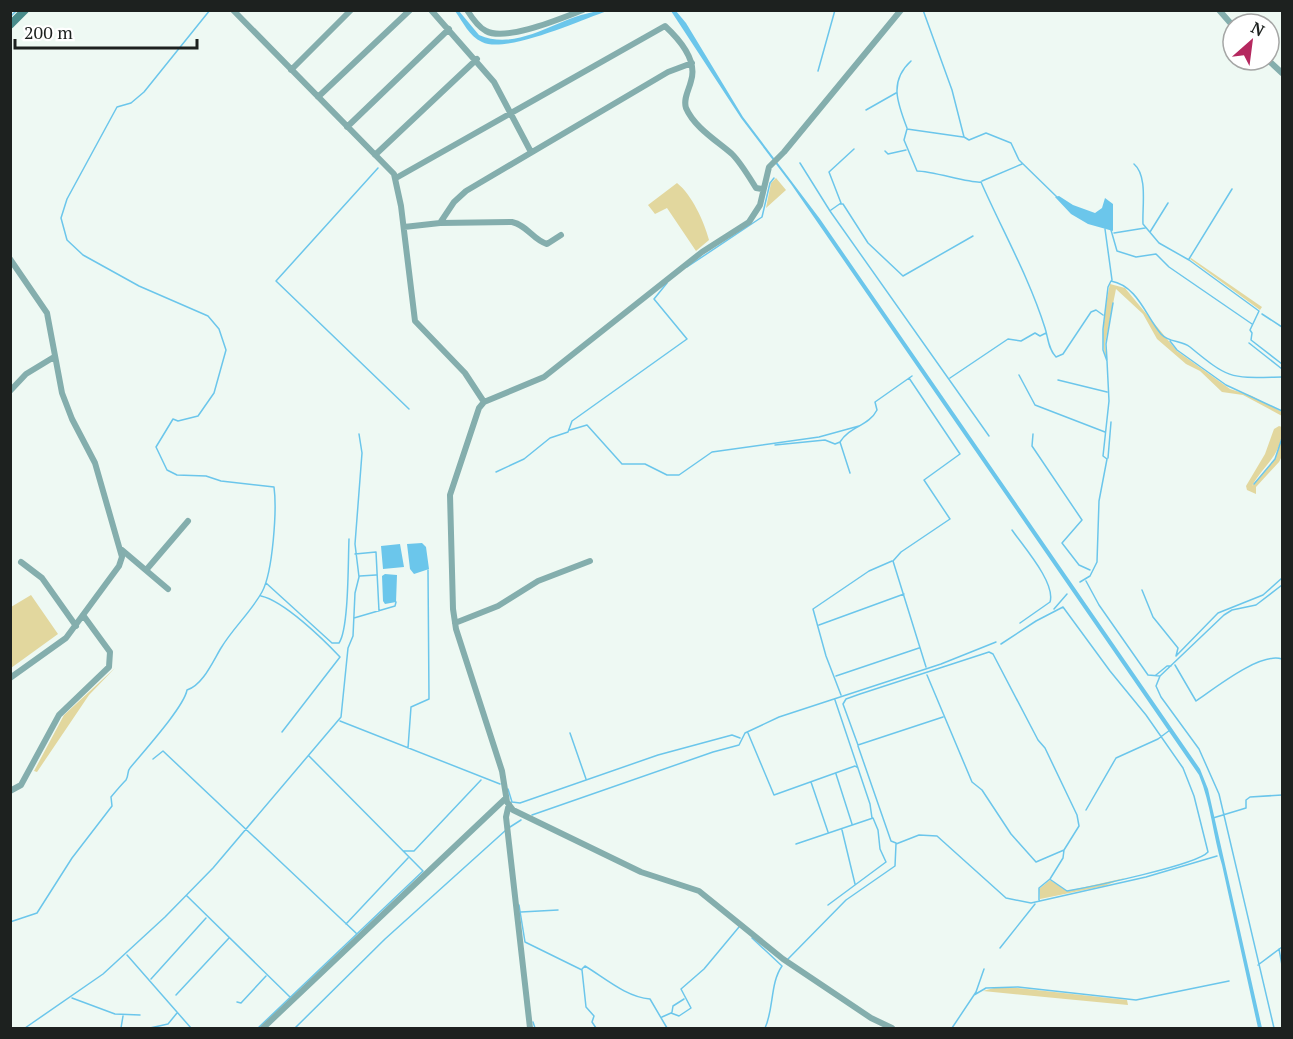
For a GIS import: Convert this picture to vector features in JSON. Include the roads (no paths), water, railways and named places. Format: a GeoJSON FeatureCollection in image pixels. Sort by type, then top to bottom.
{"type":"FeatureCollection","features":[{"type":"Feature","properties":{"kind":"street"},"geometry":{"type":"LineString","coordinates":[[10,25],[25,10]]}},
{"type":"Feature","properties":{"kind":"street"},"geometry":{"type":"LineString","coordinates":[[233,10],[396,178],[415,321],[465,373],[484,402]]}},
{"type":"Feature","properties":{"kind":"street"},"geometry":{"type":"LineString","coordinates":[[291,70],[351,10]]}},
{"type":"Feature","properties":{"kind":"street"},"geometry":{"type":"LineString","coordinates":[[318,97],[410,10]]}},
{"type":"Feature","properties":{"kind":"street"},"geometry":{"type":"LineString","coordinates":[[431,10],[477,59],[494,82],[531,152]]}},
{"type":"Feature","properties":{"kind":"street"},"geometry":{"type":"LineString","coordinates":[[467,10],[480,27],[494,34],[530,28],[583,10]]}},
{"type":"Feature","properties":{"kind":"street"},"geometry":{"type":"LineString","coordinates":[[531,1029],[506,817],[508,801],[492,735],[455,623],[450,495],[479,408],[484,402],[544,377],[702,252],[749,222],[758,212],[762,189],[775,161],[901,10]]}},
{"type":"Feature","properties":{"kind":"street"},"geometry":{"type":"LineString","coordinates":[[396,178],[510,111],[659,27],[665,26],[673,33],[692,63],[693,73],[685,97],[686,107],[695,121],[733,155],[756,188],[762,189]]}},
{"type":"Feature","properties":{"kind":"street"},"geometry":{"type":"LineString","coordinates":[[347,127],[449,29]]}},
{"type":"Feature","properties":{"kind":"street"},"geometry":{"type":"LineString","coordinates":[[375,155],[477,59]]}},
{"type":"Feature","properties":{"kind":"street"},"geometry":{"type":"LineString","coordinates":[[440,222],[454,202],[466,191],[668,72],[692,63]]}},
{"type":"Feature","properties":{"kind":"street"},"geometry":{"type":"LineString","coordinates":[[404,227],[440,222],[512,222],[522,224],[538,240],[547,244],[561,236]]}},
{"type":"Feature","properties":{"kind":"street"},"geometry":{"type":"LineString","coordinates":[[10,260],[47,313],[62,393],[72,419],[96,463],[122,550],[119,566],[66,638],[10,678]]}},
{"type":"Feature","properties":{"kind":"street"},"geometry":{"type":"LineString","coordinates":[[10,391],[27,374],[54,357]]}},
{"type":"Feature","properties":{"kind":"street"},"geometry":{"type":"LineString","coordinates":[[147,569],[188,521]]}},
{"type":"Feature","properties":{"kind":"street"},"geometry":{"type":"LineString","coordinates":[[122,550],[168,589]]}},
{"type":"Feature","properties":{"kind":"street"},"geometry":{"type":"LineString","coordinates":[[455,623],[498,606],[538,581],[590,561]]}},
{"type":"Feature","properties":{"kind":"street"},"geometry":{"type":"LineString","coordinates":[[21,562],[42,578],[76,626]]}},
{"type":"Feature","properties":{"kind":"street"},"geometry":{"type":"LineString","coordinates":[[10,791],[21,785],[65,708],[110,667],[110,652],[83,615]]}},
{"type":"Feature","properties":{"kind":"street"},"geometry":{"type":"LineString","coordinates":[[263,1029],[508,801]]}},
{"type":"Feature","properties":{"kind":"street"},"geometry":{"type":"LineString","coordinates":[[508,801],[519,815],[598,853],[656,878],[688,885],[699,891],[788,963],[871,1018],[892,1029]]}},
{"type":"Feature","properties":{"kind":"water"},"geometry":{"type":"Polygon","coordinates":[[[455,11],[459,11],[479,35],[495,39],[512,39],[575,17],[607,11],[525,40],[493,44],[482,42],[473,36],[455,11]]]}},
{"type":"Feature","properties":{"kind":"water"},"geometry":{"type":"Polygon","coordinates":[[[671,11],[676,11],[686,23],[743,117],[820,219],[1200,769],[1208,789],[1262,1028],[1258,1028],[1209,809],[1199,775],[791,184],[741,118],[671,11]]]}},
{"type":"Feature","properties":{"kind":"water"},"geometry":{"type":"Polygon","coordinates":[[[1059,196],[1073,205],[1095,213],[1102,208],[1105,198],[1113,204],[1113,231],[1088,224],[1071,214],[1055,197],[1059,196]]]}},
{"type":"Feature","properties":{"kind":"water"},"geometry":{"type":"Polygon","coordinates":[[[422,543],[426,547],[429,569],[414,574],[410,569],[407,544],[422,543]]]}},
{"type":"Feature","properties":{"kind":"water"},"geometry":{"type":"Polygon","coordinates":[[[400,544],[404,567],[383,569],[381,546],[400,544]]]}},
{"type":"Feature","properties":{"kind":"water"},"geometry":{"type":"Polygon","coordinates":[[[397,575],[396,602],[385,604],[383,601],[382,576],[397,575]]]}},
{"type":"Feature","properties":{"kind":"waterway"},"geometry":{"type":"LineString","coordinates":[[10,17],[17,10]]}},
{"type":"Feature","properties":{"kind":"waterway"},"geometry":{"type":"LineString","coordinates":[[10,922],[37,913],[72,858],[112,806],[111,797],[126,780],[129,769],[171,718],[187,690],[203,678],[226,641],[258,599],[266,583],[269,570],[274,525],[274,487],[221,481],[206,476],[177,475],[167,470],[156,447],[173,419],[178,421],[198,416],[214,393],[226,350],[219,329],[208,316],[139,286],[83,255],[67,240],[61,218],[67,199],[117,107],[131,103],[144,92],[210,10]]}},
{"type":"Feature","properties":{"kind":"waterway"},"geometry":{"type":"LineString","coordinates":[[818,71],[835,10]]}},
{"type":"Feature","properties":{"kind":"waterway"},"geometry":{"type":"LineString","coordinates":[[923,10],[952,90],[964,137],[969,140],[986,133],[1011,143],[1019,160],[1058,198]]}},
{"type":"Feature","properties":{"kind":"waterway"},"geometry":{"type":"LineString","coordinates":[[907,128],[898,101],[897,84],[904,69],[911,61]]}},
{"type":"Feature","properties":{"kind":"waterway"},"geometry":{"type":"LineString","coordinates":[[866,110],[896,93]]}},
{"type":"Feature","properties":{"kind":"waterway"},"geometry":{"type":"LineString","coordinates":[[963,137],[907,129],[904,140],[917,171],[981,182],[1031,290],[1053,354],[1056,357],[1063,354],[1091,312],[1096,310],[1103,315]]}},
{"type":"Feature","properties":{"kind":"waterway"},"geometry":{"type":"LineString","coordinates":[[831,210],[841,203],[829,172],[854,149]]}},
{"type":"Feature","properties":{"kind":"waterway"},"geometry":{"type":"LineString","coordinates":[[885,151],[888,154],[906,150]]}},
{"type":"Feature","properties":{"kind":"waterway"},"geometry":{"type":"LineString","coordinates":[[800,163],[830,211],[989,436]]}},
{"type":"Feature","properties":{"kind":"waterway"},"geometry":{"type":"LineString","coordinates":[[982,181],[1022,164]]}},
{"type":"Feature","properties":{"kind":"waterway"},"geometry":{"type":"LineString","coordinates":[[1134,164],[1143,184],[1143,224],[1159,243],[1189,260],[1259,311],[1250,330],[1251,340],[1282,364]]}},
{"type":"Feature","properties":{"kind":"waterway"},"geometry":{"type":"LineString","coordinates":[[378,168],[276,281],[409,409]]}},
{"type":"Feature","properties":{"kind":"waterway"},"geometry":{"type":"LineString","coordinates":[[687,267],[762,217],[770,183],[774,178]]}},
{"type":"Feature","properties":{"kind":"waterway"},"geometry":{"type":"LineString","coordinates":[[1189,259],[1232,189]]}},
{"type":"Feature","properties":{"kind":"waterway"},"geometry":{"type":"LineString","coordinates":[[1150,232],[1168,203]]}},
{"type":"Feature","properties":{"kind":"waterway"},"geometry":{"type":"LineString","coordinates":[[840,204],[843,204],[868,243],[903,276],[973,236]]}},
{"type":"Feature","properties":{"kind":"waterway"},"geometry":{"type":"LineString","coordinates":[[1114,233],[1145,228]]}},
{"type":"Feature","properties":{"kind":"waterway"},"geometry":{"type":"LineString","coordinates":[[1105,229],[1112,280]]}},
{"type":"Feature","properties":{"kind":"waterway"},"geometry":{"type":"LineString","coordinates":[[1111,230],[1117,251],[1136,257],[1156,254],[1169,267],[1252,324]]}},
{"type":"Feature","properties":{"kind":"waterway"},"geometry":{"type":"LineString","coordinates":[[1080,582],[1090,576],[1097,562],[1099,501],[1107,459],[1103,456],[1109,401],[1103,329],[1108,287],[1111,281],[1120,284],[1135,295],[1164,337],[1186,345],[1214,366],[1241,377],[1282,377]]}},
{"type":"Feature","properties":{"kind":"waterway"},"geometry":{"type":"LineString","coordinates":[[496,472],[524,459],[550,438],[568,432],[572,421],[687,339],[654,299],[667,283]]}},
{"type":"Feature","properties":{"kind":"waterway"},"geometry":{"type":"LineString","coordinates":[[1107,360],[1106,344],[1113,303]]}},
{"type":"Feature","properties":{"kind":"waterway"},"geometry":{"type":"LineString","coordinates":[[1262,314],[1282,327]]}},
{"type":"Feature","properties":{"kind":"waterway"},"geometry":{"type":"LineString","coordinates":[[950,378],[1008,339],[1021,341],[1035,333],[1040,336],[1046,333]]}},
{"type":"Feature","properties":{"kind":"waterway"},"geometry":{"type":"LineString","coordinates":[[1170,341],[1177,350],[1226,385],[1282,411]]}},
{"type":"Feature","properties":{"kind":"waterway"},"geometry":{"type":"LineString","coordinates":[[1249,343],[1282,369]]}},
{"type":"Feature","properties":{"kind":"waterway"},"geometry":{"type":"LineString","coordinates":[[1019,375],[1035,405],[1105,432]]}},
{"type":"Feature","properties":{"kind":"waterway"},"geometry":{"type":"LineString","coordinates":[[850,473],[840,442],[849,432],[874,415],[877,410],[875,402],[912,376]]}},
{"type":"Feature","properties":{"kind":"waterway"},"geometry":{"type":"LineString","coordinates":[[909,378],[960,454],[924,480],[950,519],[901,552],[893,561],[926,667]]}},
{"type":"Feature","properties":{"kind":"waterway"},"geometry":{"type":"LineString","coordinates":[[1058,380],[1107,392]]}},
{"type":"Feature","properties":{"kind":"waterway"},"geometry":{"type":"LineString","coordinates":[[1108,458],[1111,422]]}},
{"type":"Feature","properties":{"kind":"waterway"},"geometry":{"type":"LineString","coordinates":[[570,430],[587,425],[622,464],[645,464],[667,475],[679,475],[712,452],[819,437],[859,426]]}},
{"type":"Feature","properties":{"kind":"waterway"},"geometry":{"type":"LineString","coordinates":[[25,1028],[103,974],[165,917],[213,868],[341,717],[348,648],[353,636],[355,593],[359,577],[355,544],[362,453],[359,434]]}},
{"type":"Feature","properties":{"kind":"waterway"},"geometry":{"type":"LineString","coordinates":[[1033,434],[1032,446],[1082,520],[1062,543],[1079,565],[1090,570]]}},
{"type":"Feature","properties":{"kind":"waterway"},"geometry":{"type":"LineString","coordinates":[[1254,484],[1275,459],[1282,438]]}},
{"type":"Feature","properties":{"kind":"waterway"},"geometry":{"type":"LineString","coordinates":[[775,445],[825,440],[835,444],[840,442]]}},
{"type":"Feature","properties":{"kind":"waterway"},"geometry":{"type":"LineString","coordinates":[[1012,530],[1044,575],[1051,594],[1050,602],[1020,623]]}},
{"type":"Feature","properties":{"kind":"waterway"},"geometry":{"type":"LineString","coordinates":[[266,583],[332,643],[339,643],[345,624],[349,539]]}},
{"type":"Feature","properties":{"kind":"waterway"},"geometry":{"type":"LineString","coordinates":[[355,554],[376,552],[379,611]]}},
{"type":"Feature","properties":{"kind":"waterway"},"geometry":{"type":"LineString","coordinates":[[841,695],[826,656],[813,609],[869,571],[892,561]]}},
{"type":"Feature","properties":{"kind":"waterway"},"geometry":{"type":"LineString","coordinates":[[408,748],[411,707],[429,699],[428,570]]}},
{"type":"Feature","properties":{"kind":"waterway"},"geometry":{"type":"LineString","coordinates":[[360,576],[376,575]]}},
{"type":"Feature","properties":{"kind":"waterway"},"geometry":{"type":"LineString","coordinates":[[1176,656],[1218,613],[1263,595],[1282,578]]}},
{"type":"Feature","properties":{"kind":"waterway"},"geometry":{"type":"LineString","coordinates":[[1086,581],[1099,605],[1148,675],[1160,676],[1156,686],[1161,697],[1199,749],[1219,794],[1274,1028]]}},
{"type":"Feature","properties":{"kind":"waterway"},"geometry":{"type":"LineString","coordinates":[[1160,676],[1224,615],[1232,610],[1256,605],[1282,585]]}},
{"type":"Feature","properties":{"kind":"waterway"},"geometry":{"type":"LineString","coordinates":[[1142,590],[1153,617],[1178,648],[1176,656]]}},
{"type":"Feature","properties":{"kind":"waterway"},"geometry":{"type":"LineString","coordinates":[[819,625],[904,594]]}},
{"type":"Feature","properties":{"kind":"waterway"},"geometry":{"type":"LineString","coordinates":[[1054,609],[1067,594]]}},
{"type":"Feature","properties":{"kind":"waterway"},"geometry":{"type":"LineString","coordinates":[[261,596],[292,613],[340,657],[282,732]]}},
{"type":"Feature","properties":{"kind":"waterway"},"geometry":{"type":"LineString","coordinates":[[354,618],[395,606],[396,602]]}},
{"type":"Feature","properties":{"kind":"waterway"},"geometry":{"type":"LineString","coordinates":[[1001,644],[1036,621],[1063,607],[1146,715],[1183,768],[1194,796],[1208,852],[1165,869],[1067,891],[1051,880]]}},
{"type":"Feature","properties":{"kind":"waterway"},"geometry":{"type":"LineString","coordinates":[[532,815],[739,745],[745,733],[779,717],[941,664],[996,642]]}},
{"type":"Feature","properties":{"kind":"waterway"},"geometry":{"type":"LineString","coordinates":[[836,676],[919,648]]}},
{"type":"Feature","properties":{"kind":"waterway"},"geometry":{"type":"LineString","coordinates":[[943,717],[858,745],[843,704],[846,699],[860,694],[989,652],[993,654],[1038,740],[1045,748],[1077,815],[1079,826],[1050,879],[1039,888],[1039,900]]}},
{"type":"Feature","properties":{"kind":"waterway"},"geometry":{"type":"LineString","coordinates":[[1175,665],[1196,701],[1250,666],[1273,658],[1282,659]]}},
{"type":"Feature","properties":{"kind":"waterway"},"geometry":{"type":"LineString","coordinates":[[1156,675],[1167,666],[1171,666]]}},
{"type":"Feature","properties":{"kind":"waterway"},"geometry":{"type":"LineString","coordinates":[[927,675],[972,782],[982,790],[1011,834],[1036,862],[1064,850]]}},
{"type":"Feature","properties":{"kind":"waterway"},"geometry":{"type":"LineString","coordinates":[[835,700],[870,804],[872,818]]}},
{"type":"Feature","properties":{"kind":"waterway"},"geometry":{"type":"LineString","coordinates":[[340,721],[500,784]]}},
{"type":"Feature","properties":{"kind":"waterway"},"geometry":{"type":"LineString","coordinates":[[1086,810],[1116,758],[1158,739],[1170,730]]}},
{"type":"Feature","properties":{"kind":"waterway"},"geometry":{"type":"LineString","coordinates":[[570,733],[586,779]]}},
{"type":"Feature","properties":{"kind":"waterway"},"geometry":{"type":"LineString","coordinates":[[748,733],[774,795],[855,766],[858,768]]}},
{"type":"Feature","properties":{"kind":"waterway"},"geometry":{"type":"LineString","coordinates":[[508,789],[512,802],[520,803],[658,755],[732,735],[740,738]]}},
{"type":"Feature","properties":{"kind":"waterway"},"geometry":{"type":"LineString","coordinates":[[858,746],[891,841],[896,843]]}},
{"type":"Feature","properties":{"kind":"waterway"},"geometry":{"type":"LineString","coordinates":[[153,759],[163,751],[356,933]]}},
{"type":"Feature","properties":{"kind":"waterway"},"geometry":{"type":"LineString","coordinates":[[258,1028],[423,871],[309,756]]}},
{"type":"Feature","properties":{"kind":"waterway"},"geometry":{"type":"LineString","coordinates":[[836,774],[852,824]]}},
{"type":"Feature","properties":{"kind":"waterway"},"geometry":{"type":"LineString","coordinates":[[403,851],[414,851],[481,780]]}},
{"type":"Feature","properties":{"kind":"waterway"},"geometry":{"type":"LineString","coordinates":[[811,782],[828,832]]}},
{"type":"Feature","properties":{"kind":"waterway"},"geometry":{"type":"LineString","coordinates":[[1213,818],[1246,808],[1246,800],[1250,797],[1282,795]]}},
{"type":"Feature","properties":{"kind":"waterway"},"geometry":{"type":"LineString","coordinates":[[796,844],[873,818],[878,830],[880,849],[886,862],[828,905]]}},
{"type":"Feature","properties":{"kind":"waterway"},"geometry":{"type":"LineString","coordinates":[[510,827],[521,820]]}},
{"type":"Feature","properties":{"kind":"waterway"},"geometry":{"type":"LineString","coordinates":[[295,1028],[385,939],[506,830]]}},
{"type":"Feature","properties":{"kind":"waterway"},"geometry":{"type":"LineString","coordinates":[[842,830],[855,884]]}},
{"type":"Feature","properties":{"kind":"waterway"},"geometry":{"type":"LineString","coordinates":[[788,959],[846,900],[895,866],[896,844],[919,835],[937,836],[1006,898],[1031,903],[1146,877],[1217,856]]}},
{"type":"Feature","properties":{"kind":"waterway"},"geometry":{"type":"LineString","coordinates":[[346,924],[408,858]]}},
{"type":"Feature","properties":{"kind":"waterway"},"geometry":{"type":"LineString","coordinates":[[187,896],[290,997]]}},
{"type":"Feature","properties":{"kind":"waterway"},"geometry":{"type":"LineString","coordinates":[[1000,948],[1035,904]]}},
{"type":"Feature","properties":{"kind":"waterway"},"geometry":{"type":"LineString","coordinates":[[519,905],[525,942],[582,970],[586,1007],[594,1016],[592,1022],[596,1028]]}},
{"type":"Feature","properties":{"kind":"waterway"},"geometry":{"type":"LineString","coordinates":[[521,912],[558,910]]}},
{"type":"Feature","properties":{"kind":"waterway"},"geometry":{"type":"LineString","coordinates":[[151,979],[206,918]]}},
{"type":"Feature","properties":{"kind":"waterway"},"geometry":{"type":"LineString","coordinates":[[662,1017],[671,1013],[679,1016],[691,1008],[681,989],[704,969],[739,927]]}},
{"type":"Feature","properties":{"kind":"waterway"},"geometry":{"type":"LineString","coordinates":[[176,995],[229,938]]}},
{"type":"Feature","properties":{"kind":"waterway"},"geometry":{"type":"LineString","coordinates":[[752,938],[782,966]]}},
{"type":"Feature","properties":{"kind":"waterway"},"geometry":{"type":"LineString","coordinates":[[1258,965],[1282,947]]}},
{"type":"Feature","properties":{"kind":"waterway"},"geometry":{"type":"LineString","coordinates":[[1279,949],[1282,965]]}},
{"type":"Feature","properties":{"kind":"waterway"},"geometry":{"type":"LineString","coordinates":[[127,955],[191,1028]]}},
{"type":"Feature","properties":{"kind":"waterway"},"geometry":{"type":"LineString","coordinates":[[582,969],[585,966],[624,991],[650,999],[667,1028]]}},
{"type":"Feature","properties":{"kind":"waterway"},"geometry":{"type":"LineString","coordinates":[[765,1028],[776,980],[782,966]]}},
{"type":"Feature","properties":{"kind":"waterway"},"geometry":{"type":"LineString","coordinates":[[952,1028],[976,992],[984,969]]}},
{"type":"Feature","properties":{"kind":"waterway"},"geometry":{"type":"LineString","coordinates":[[237,1002],[241,1003],[266,976]]}},
{"type":"Feature","properties":{"kind":"waterway"},"geometry":{"type":"LineString","coordinates":[[974,995],[986,988],[1018,987],[1136,1000],[1229,981]]}},
{"type":"Feature","properties":{"kind":"waterway"},"geometry":{"type":"LineString","coordinates":[[72,998],[115,1014],[140,1015]]}},
{"type":"Feature","properties":{"kind":"waterway"},"geometry":{"type":"LineString","coordinates":[[672,1012],[673,1006],[684,999]]}},
{"type":"Feature","properties":{"kind":"waterway"},"geometry":{"type":"LineString","coordinates":[[150,1028],[168,1024],[177,1013]]}},
{"type":"Feature","properties":{"kind":"waterway"},"geometry":{"type":"LineString","coordinates":[[121,1028],[123,1016]]}},
{"type":"Feature","properties":{"kind":"waterway"},"geometry":{"type":"LineString","coordinates":[[533,1022],[535,1028]]}}]}
